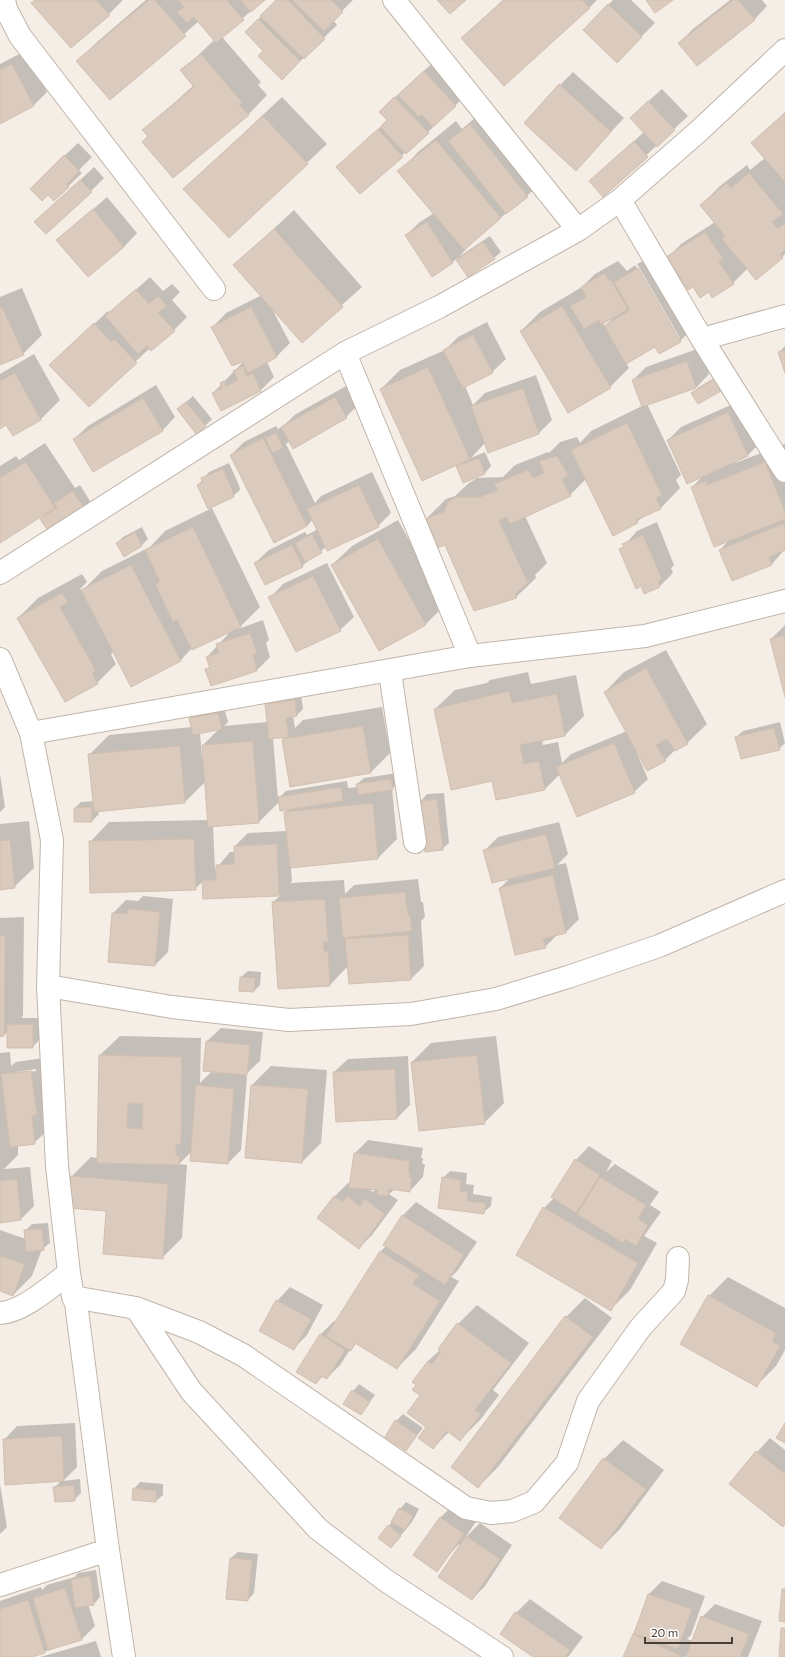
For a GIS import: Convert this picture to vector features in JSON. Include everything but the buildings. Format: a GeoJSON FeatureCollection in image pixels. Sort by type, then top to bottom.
{"type":"FeatureCollection","features":[{"type":"Feature","properties":{"kind":"street"},"geometry":{"type":"LineString","coordinates":[[4,0],[6,9],[20,36],[214,289]]}},
{"type":"Feature","properties":{"kind":"street"},"geometry":{"type":"LineString","coordinates":[[394,0],[578,230]]}},
{"type":"Feature","properties":{"kind":"street"},"geometry":{"type":"LineString","coordinates":[[0,573],[345,353],[440,307],[578,230],[620,200],[700,130],[785,50]]}},
{"type":"Feature","properties":{"kind":"street"},"geometry":{"type":"LineString","coordinates":[[620,200],[702,339],[785,471]]}},
{"type":"Feature","properties":{"kind":"street"},"geometry":{"type":"LineString","coordinates":[[702,339],[785,316]]}},
{"type":"Feature","properties":{"kind":"street"},"geometry":{"type":"LineString","coordinates":[[345,353],[470,656]]}},
{"type":"Feature","properties":{"kind":"street"},"geometry":{"type":"LineString","coordinates":[[30,734],[390,672],[470,656],[644,636],[785,601]]}},
{"type":"Feature","properties":{"kind":"street"},"geometry":{"type":"LineString","coordinates":[[0,659],[30,734],[52,840],[48,986],[58,1166],[69,1273],[73,1297],[76,1303],[108,1550],[124,1657]]}},
{"type":"Feature","properties":{"kind":"street"},"geometry":{"type":"LineString","coordinates":[[390,672],[415,842]]}},
{"type":"Feature","properties":{"kind":"street"},"geometry":{"type":"LineString","coordinates":[[48,986],[172,1007],[289,1020],[411,1014],[496,999],[568,977],[659,946],[785,891]]}},
{"type":"Feature","properties":{"kind":"street"},"geometry":{"type":"LineString","coordinates":[[73,1297],[136,1308],[199,1332],[243,1356],[466,1508],[491,1513],[512,1512],[534,1502],[567,1463],[588,1401],[641,1327],[674,1291],[677,1280],[678,1258]]}},
{"type":"Feature","properties":{"kind":"street"},"geometry":{"type":"LineString","coordinates":[[0,1313],[6,1313],[30,1302],[69,1273]]}},
{"type":"Feature","properties":{"kind":"street"},"geometry":{"type":"LineString","coordinates":[[136,1308],[191,1391],[318,1529],[384,1580],[502,1657]]}},
{"type":"Feature","properties":{"kind":"street"},"geometry":{"type":"LineString","coordinates":[[0,1586],[108,1550]]}}]}
